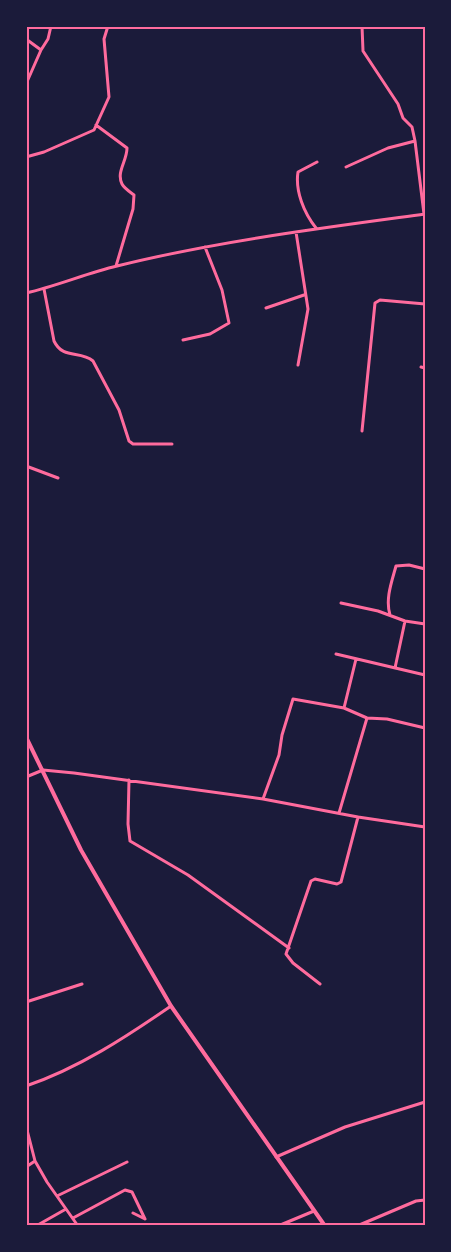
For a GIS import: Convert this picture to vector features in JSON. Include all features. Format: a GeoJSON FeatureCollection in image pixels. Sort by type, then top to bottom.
{"type":"FeatureCollection","features":[{"type":"Feature","properties":{"kind":"street"},"geometry":{"type":"LineString","coordinates":[[26,84],[48,39],[51,26]]}},
{"type":"Feature","properties":{"kind":"street"},"geometry":{"type":"LineString","coordinates":[[26,157],[44,152],[94,130],[109,97],[104,39],[108,26]]}},
{"type":"Feature","properties":{"kind":"street"},"geometry":{"type":"LineString","coordinates":[[26,292],[44,289],[116,266],[205,247],[424,214],[412,127],[403,118],[398,104],[363,51],[362,26]]}},
{"type":"Feature","properties":{"kind":"street"},"geometry":{"type":"LineString","coordinates":[[26,39],[41,50]]}},
{"type":"Feature","properties":{"kind":"street"},"geometry":{"type":"LineString","coordinates":[[96,125],[127,148],[127,156],[120,172],[122,184],[134,195],[133,209],[116,266]]}},
{"type":"Feature","properties":{"kind":"street"},"geometry":{"type":"LineString","coordinates":[[346,167],[388,148],[415,141]]}},
{"type":"Feature","properties":{"kind":"street"},"geometry":{"type":"LineString","coordinates":[[316,229],[309,220],[300,198],[297,177],[298,172],[317,162]]}},
{"type":"Feature","properties":{"kind":"street"},"geometry":{"type":"LineString","coordinates":[[296,232],[304,295],[308,310],[298,365]]}},
{"type":"Feature","properties":{"kind":"street"},"geometry":{"type":"LineString","coordinates":[[183,340],[210,334],[229,323],[222,290],[205,247]]}},
{"type":"Feature","properties":{"kind":"street"},"geometry":{"type":"LineString","coordinates":[[44,289],[57,349],[66,353],[88,356],[92,361],[119,410],[129,441],[133,444],[172,444]]}},
{"type":"Feature","properties":{"kind":"street"},"geometry":{"type":"LineString","coordinates":[[266,308],[304,295]]}},
{"type":"Feature","properties":{"kind":"street"},"geometry":{"type":"LineString","coordinates":[[362,431],[375,303],[380,300],[425,304]]}},
{"type":"Feature","properties":{"kind":"street"},"geometry":{"type":"LineString","coordinates":[[26,466],[58,478]]}},
{"type":"Feature","properties":{"kind":"street"},"geometry":{"type":"LineString","coordinates":[[390,615],[388,609],[390,588],[396,566],[409,565],[425,569]]}},
{"type":"Feature","properties":{"kind":"street"},"geometry":{"type":"LineString","coordinates":[[341,603],[378,611],[405,621],[425,624]]}},
{"type":"Feature","properties":{"kind":"street"},"geometry":{"type":"LineString","coordinates":[[396,668],[405,621]]}},
{"type":"Feature","properties":{"kind":"street"},"geometry":{"type":"LineString","coordinates":[[336,654],[425,676]]}},
{"type":"Feature","properties":{"kind":"street"},"geometry":{"type":"LineString","coordinates":[[344,708],[356,659]]}},
{"type":"Feature","properties":{"kind":"street"},"geometry":{"type":"LineString","coordinates":[[263,798],[279,755],[282,735],[293,699],[344,708],[367,718],[388,719],[425,728]]}},
{"type":"Feature","properties":{"kind":"street"},"geometry":{"type":"LineString","coordinates":[[339,812],[367,718]]}},
{"type":"Feature","properties":{"kind":"street"},"geometry":{"type":"LineString","coordinates":[[26,736],[81,850],[171,1006],[325,1226]]}},
{"type":"Feature","properties":{"kind":"street"},"geometry":{"type":"LineString","coordinates":[[26,777],[42,770],[129,780],[263,798],[358,817],[425,827]]}},
{"type":"Feature","properties":{"kind":"street"},"geometry":{"type":"LineString","coordinates":[[129,780],[128,824],[130,841],[188,875],[288,948]]}},
{"type":"Feature","properties":{"kind":"street"},"geometry":{"type":"LineString","coordinates":[[320,984],[288,958],[286,954],[311,881],[315,879],[337,884],[341,882],[358,817]]}},
{"type":"Feature","properties":{"kind":"street"},"geometry":{"type":"LineString","coordinates":[[26,1002],[82,984]]}},
{"type":"Feature","properties":{"kind":"street"},"geometry":{"type":"LineString","coordinates":[[26,1086],[76,1065],[140,1028],[171,1006]]}},
{"type":"Feature","properties":{"kind":"street"},"geometry":{"type":"LineString","coordinates":[[276,1157],[346,1127],[425,1102]]}},
{"type":"Feature","properties":{"kind":"street"},"geometry":{"type":"LineString","coordinates":[[26,1126],[35,1161],[78,1226]]}},
{"type":"Feature","properties":{"kind":"street"},"geometry":{"type":"LineString","coordinates":[[26,1167],[35,1161]]}},
{"type":"Feature","properties":{"kind":"street"},"geometry":{"type":"LineString","coordinates":[[57,1196],[127,1162]]}},
{"type":"Feature","properties":{"kind":"street"},"geometry":{"type":"LineString","coordinates":[[73,1218],[125,1190],[132,1192],[145,1219],[133,1214]]}},
{"type":"Feature","properties":{"kind":"street"},"geometry":{"type":"LineString","coordinates":[[357,1226],[416,1201],[425,1200]]}},
{"type":"Feature","properties":{"kind":"street"},"geometry":{"type":"LineString","coordinates":[[36,1226],[66,1209]]}},
{"type":"Feature","properties":{"kind":"street"},"geometry":{"type":"LineString","coordinates":[[278,1226],[314,1211]]}}]}
